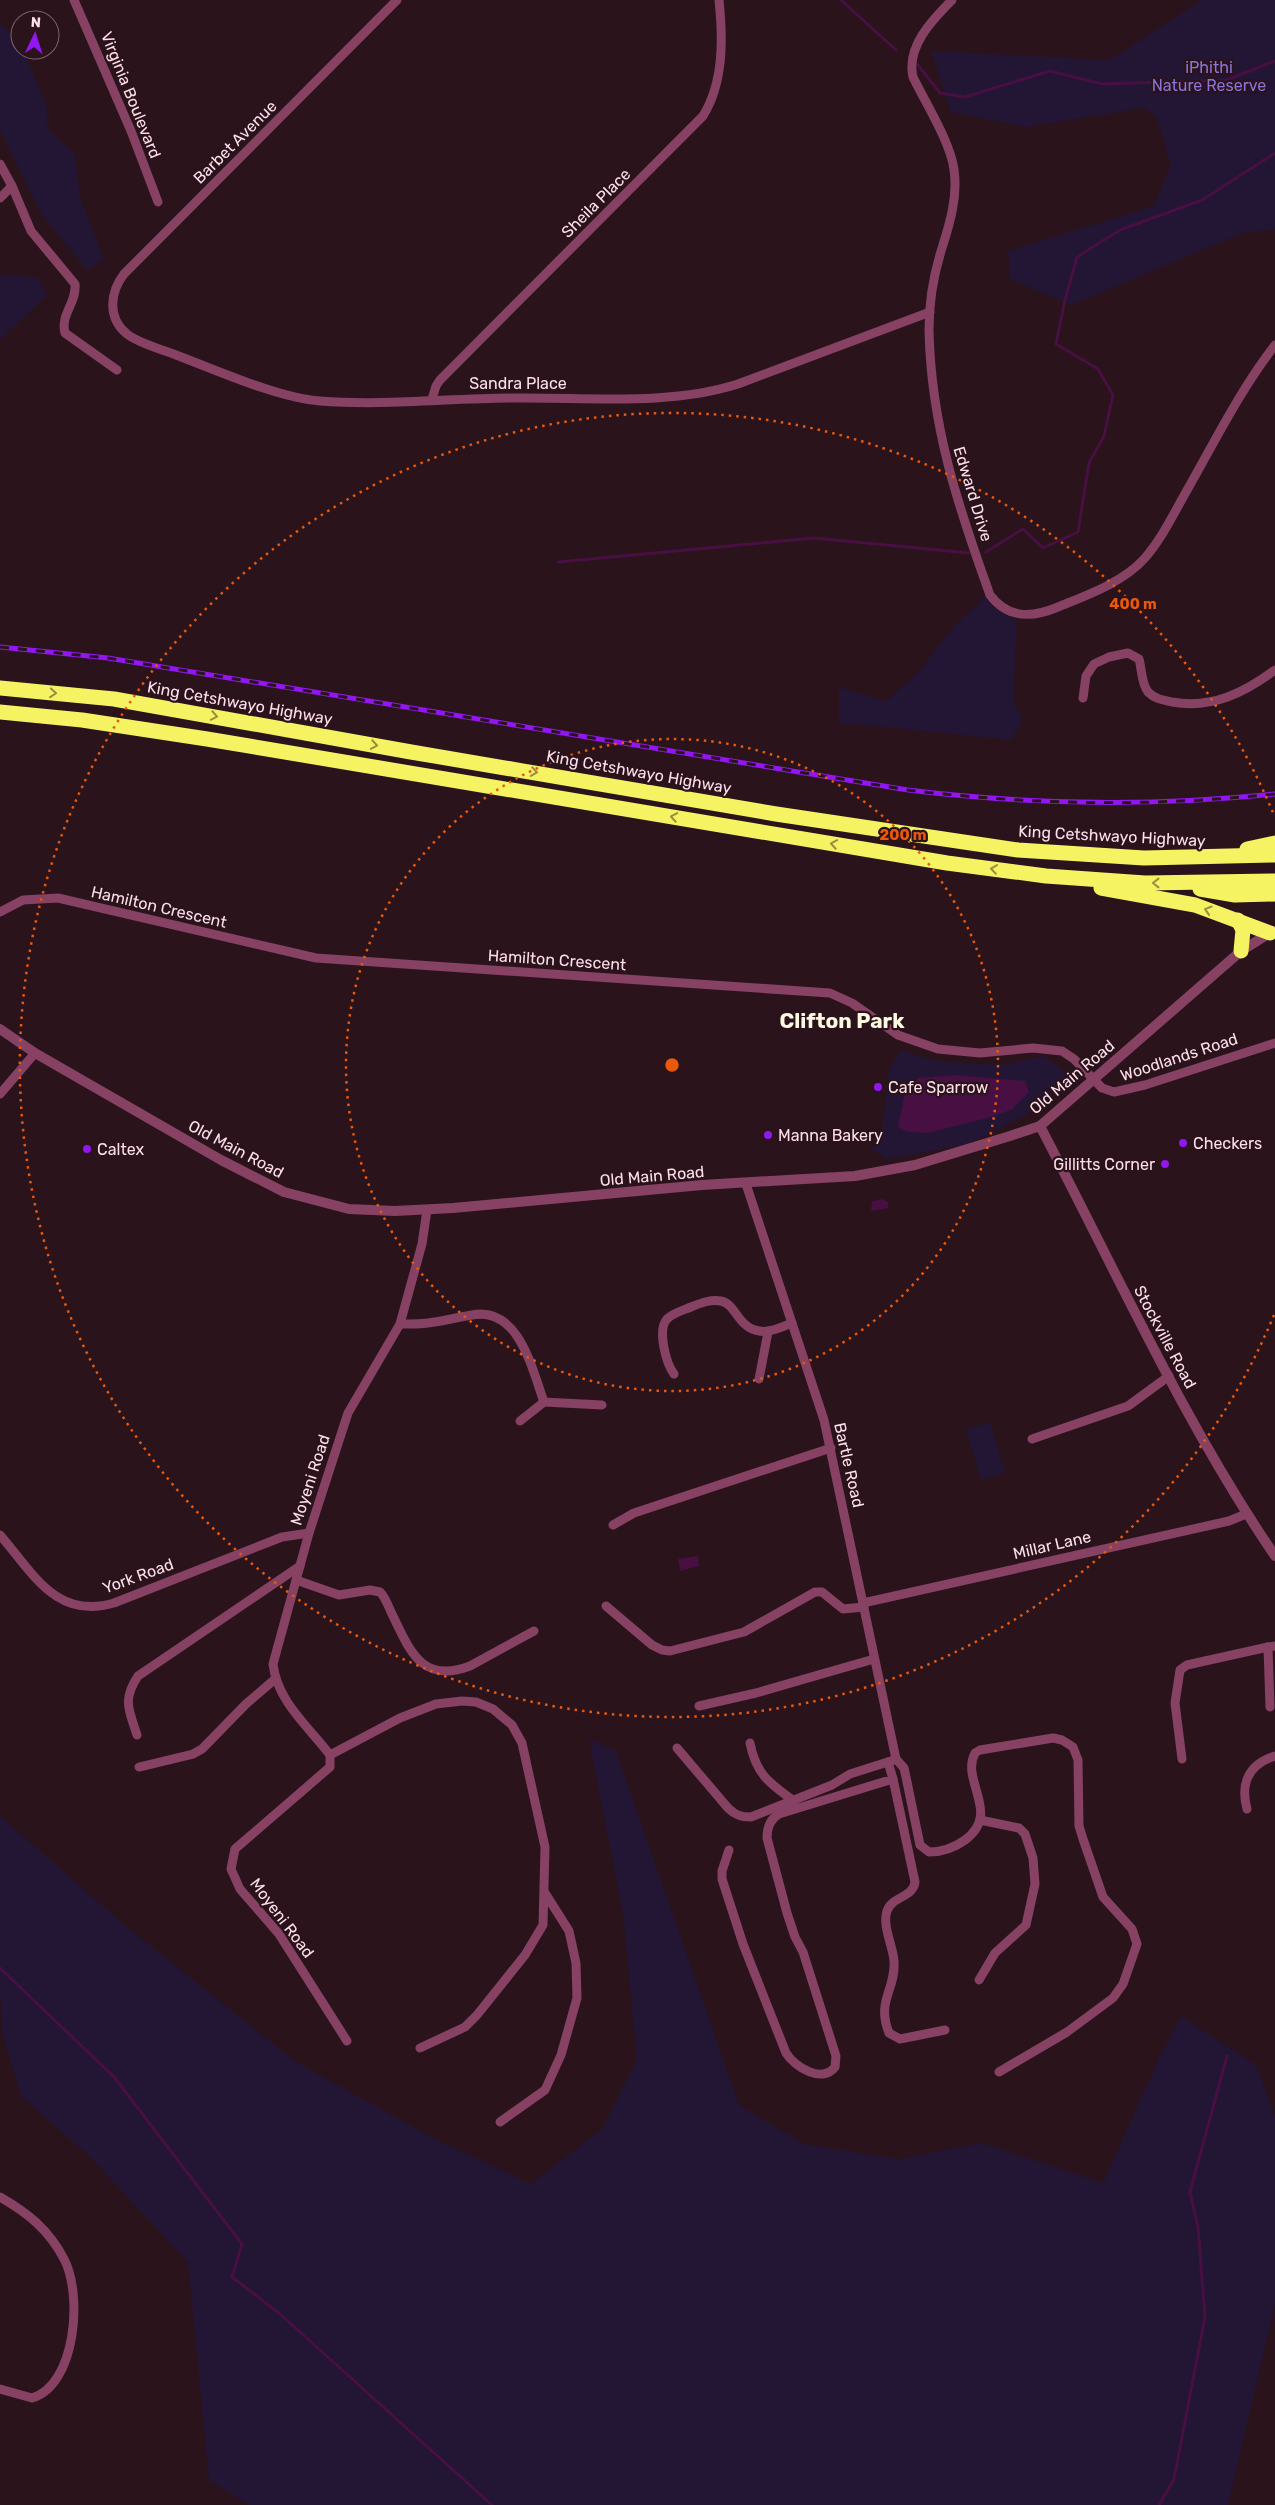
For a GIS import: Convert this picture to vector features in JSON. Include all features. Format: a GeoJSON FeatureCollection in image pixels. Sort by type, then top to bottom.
{"type":"FeatureCollection","features":[{"type":"Feature","properties":{"kind":"highway","name":"King Cetshwayo Highway"},"geometry":{"type":"LineString","coordinates":[[0,688],[137,702],[420,754],[928,838],[1065,855],[1202,859],[1275,855]]}},
{"type":"Feature","properties":{"kind":"highway"},"geometry":{"type":"LineString","coordinates":[[0,712],[92,721],[947,863],[1046,876],[1145,883],[1275,881]]}},
{"type":"Feature","properties":{"kind":"highway"},"geometry":{"type":"LineString","coordinates":[[1202,859],[1275,843]]}},
{"type":"Feature","properties":{"kind":"highway"},"geometry":{"type":"LineString","coordinates":[[1046,876],[1195,905],[1273,932]]}},
{"type":"Feature","properties":{"kind":"highway"},"geometry":{"type":"LineString","coordinates":[[1182,883],[1209,892],[1235,895],[1275,894]]}},
{"type":"Feature","properties":{"kind":"highway"},"geometry":{"type":"LineString","coordinates":[[1238,920],[1243,930],[1241,951]]}},
{"type":"Feature","properties":{"kind":"street","name":"Virginia Boulevard"},"geometry":{"type":"LineString","coordinates":[[74,0],[131,131],[158,202]]}},
{"type":"Feature","properties":{"kind":"street","name":"Barbet Avenue"},"geometry":{"type":"LineString","coordinates":[[114,315],[114,291],[124,274],[398,0]]}},
{"type":"Feature","properties":{"kind":"street","name":"Sheila Place"},"geometry":{"type":"LineString","coordinates":[[432,399],[440,380],[703,116],[717,80],[720,60],[722,41],[719,0]]}},
{"type":"Feature","properties":{"kind":"street","name":"Edward Drive"},"geometry":{"type":"LineString","coordinates":[[952,0],[919,40],[911,66],[913,77],[950,154],[955,177],[953,208],[942,248],[930,312],[930,343],[939,430],[963,519],[990,595],[1008,611],[1024,616],[1049,611],[1093,593],[1127,574],[1143,560],[1162,534],[1249,382],[1275,346]]}},
{"type":"Feature","properties":{"kind":"street"},"geometry":{"type":"LineString","coordinates":[[0,164],[12,186],[31,231],[75,284],[76,294],[63,322],[64,333],[117,370]]}},
{"type":"Feature","properties":{"kind":"street"},"geometry":{"type":"LineString","coordinates":[[0,198],[12,186]]}},
{"type":"Feature","properties":{"kind":"street","name":"Sandra Place"},"geometry":{"type":"LineString","coordinates":[[114,315],[128,335],[142,342],[300,398],[349,402],[432,399],[660,397],[711,393],[930,312]]}},
{"type":"Feature","properties":{"kind":"street"},"geometry":{"type":"LineString","coordinates":[[1083,698],[1086,676],[1094,664],[1109,657],[1128,653],[1139,659],[1147,691],[1156,698],[1182,704],[1211,702],[1234,696],[1253,686],[1275,670]]}},
{"type":"Feature","properties":{"kind":"street","name":"Hamilton Crescent"},"geometry":{"type":"LineString","coordinates":[[0,912],[23,900],[58,898],[293,955],[325,959],[830,993],[852,1003],[898,1035],[914,1042],[957,1052],[980,1053],[1033,1048],[1062,1051],[1074,1059],[1094,1080]]}},
{"type":"Feature","properties":{"kind":"street","name":"Old Main Road"},"geometry":{"type":"LineString","coordinates":[[0,1029],[35,1054],[242,1172],[284,1192],[349,1209],[378,1211],[427,1210],[580,1198],[702,1185],[746,1184],[855,1176],[890,1170],[954,1154],[1040,1126],[1241,951],[1273,932]]}},
{"type":"Feature","properties":{"kind":"street","name":"Woodlands Road"},"geometry":{"type":"LineString","coordinates":[[1094,1080],[1105,1090],[1119,1092],[1275,1043]]}},
{"type":"Feature","properties":{"kind":"street"},"geometry":{"type":"LineString","coordinates":[[0,1094],[35,1054]]}},
{"type":"Feature","properties":{"kind":"street","name":"Stockville Road"},"geometry":{"type":"LineString","coordinates":[[1040,1126],[1169,1376],[1246,1514],[1275,1556]]}},
{"type":"Feature","properties":{"kind":"street","name":"Bartle Road"},"geometry":{"type":"LineString","coordinates":[[746,1184],[819,1403],[831,1448],[864,1605],[892,1760]]}},
{"type":"Feature","properties":{"kind":"street","name":"Moyeni Road"},"geometry":{"type":"LineString","coordinates":[[274,1680],[273,1664],[296,1580],[348,1413],[400,1324],[422,1244],[427,1210]]}},
{"type":"Feature","properties":{"kind":"street"},"geometry":{"type":"LineString","coordinates":[[674,1374],[666,1358],[663,1328],[669,1318],[704,1302],[722,1301],[731,1307],[745,1326],[755,1331],[768,1332],[792,1323]]}},
{"type":"Feature","properties":{"kind":"street"},"geometry":{"type":"LineString","coordinates":[[400,1324],[436,1324],[478,1314],[499,1318],[512,1328],[524,1349],[544,1402]]}},
{"type":"Feature","properties":{"kind":"street"},"geometry":{"type":"LineString","coordinates":[[759,1379],[768,1332]]}},
{"type":"Feature","properties":{"kind":"street"},"geometry":{"type":"LineString","coordinates":[[1032,1439],[1128,1406],[1169,1376]]}},
{"type":"Feature","properties":{"kind":"street"},"geometry":{"type":"LineString","coordinates":[[520,1421],[544,1402],[602,1405]]}},
{"type":"Feature","properties":{"kind":"street"},"geometry":{"type":"LineString","coordinates":[[613,1525],[634,1513],[831,1448]]}},
{"type":"Feature","properties":{"kind":"street","name":"Millar Lane"},"geometry":{"type":"LineString","coordinates":[[606,1606],[652,1645],[666,1651],[744,1632],[815,1592],[825,1594],[843,1609],[1229,1521],[1246,1514]]}},
{"type":"Feature","properties":{"kind":"street","name":"York Road"},"geometry":{"type":"LineString","coordinates":[[0,1535],[51,1594],[70,1603],[88,1607],[114,1603],[282,1537],[309,1534]]}},
{"type":"Feature","properties":{"kind":"street"},"geometry":{"type":"LineString","coordinates":[[137,1735],[128,1708],[127,1698],[138,1676],[300,1566]]}},
{"type":"Feature","properties":{"kind":"street"},"geometry":{"type":"LineString","coordinates":[[296,1580],[339,1595],[370,1590],[380,1592],[412,1655],[422,1664],[440,1670],[460,1670],[470,1666],[534,1631]]}},
{"type":"Feature","properties":{"kind":"street"},"geometry":{"type":"LineString","coordinates":[[1182,1759],[1175,1703],[1180,1670],[1187,1665],[1271,1646],[1270,1707]]}},
{"type":"Feature","properties":{"kind":"street"},"geometry":{"type":"LineString","coordinates":[[699,1706],[756,1693],[874,1659]]}},
{"type":"Feature","properties":{"kind":"street"},"geometry":{"type":"LineString","coordinates":[[139,1767],[193,1754],[202,1748],[246,1704],[274,1680],[288,1705],[330,1756],[400,1718],[436,1704],[469,1701],[493,1710],[512,1725],[522,1743],[545,1847],[543,1925],[537,1938],[481,2011],[465,2027],[420,2048]]}},
{"type":"Feature","properties":{"kind":"street"},"geometry":{"type":"LineString","coordinates":[[892,1760],[904,1768],[919,1841],[926,1850],[935,1852],[958,1844],[969,1837],[980,1820],[981,1806],[972,1765],[975,1753],[980,1750],[1049,1739],[1062,1740],[1071,1745],[1078,1760],[1079,1826],[1082,1839],[1103,1897],[1132,1929],[1137,1944],[1123,1984],[1113,1998],[1067,2032],[999,2072]]}},
{"type":"Feature","properties":{"kind":"street"},"geometry":{"type":"LineString","coordinates":[[750,1743],[753,1761],[758,1770],[768,1781],[794,1801]]}},
{"type":"Feature","properties":{"kind":"street"},"geometry":{"type":"LineString","coordinates":[[677,1748],[733,1813],[751,1817],[832,1785],[850,1774],[892,1760]]}},
{"type":"Feature","properties":{"kind":"street","name":"Moyeni Road"},"geometry":{"type":"LineString","coordinates":[[330,1756],[329,1769],[235,1850],[231,1869],[240,1889],[279,1934],[347,2041]]}},
{"type":"Feature","properties":{"kind":"street"},"geometry":{"type":"LineString","coordinates":[[1247,1809],[1244,1793],[1250,1772],[1258,1762],[1275,1756]]}},
{"type":"Feature","properties":{"kind":"street"},"geometry":{"type":"LineString","coordinates":[[892,1760],[893,1780],[915,1879],[911,1892],[893,1902],[886,1913],[894,1966],[885,2000],[884,2019],[889,2033],[900,2039],[945,2030]]}},
{"type":"Feature","properties":{"kind":"street"},"geometry":{"type":"LineString","coordinates":[[729,1850],[722,1871],[722,1879],[743,1944],[786,2053],[791,2060],[806,2070],[817,2074],[829,2072],[835,2067],[836,2056],[803,1952],[795,1937],[787,1913],[767,1838],[768,1827],[772,1819],[779,1814],[893,1780]]}},
{"type":"Feature","properties":{"kind":"street"},"geometry":{"type":"LineString","coordinates":[[979,1980],[995,1953],[1026,1925],[1035,1884],[1033,1858],[1025,1834],[1019,1828],[980,1820]]}},
{"type":"Feature","properties":{"kind":"street"},"geometry":{"type":"LineString","coordinates":[[500,2122],[545,2090],[562,2055],[578,1998],[576,1964],[569,1931],[545,1892]]}},
{"type":"Feature","properties":{"kind":"street"},"geometry":{"type":"LineString","coordinates":[[0,2197],[33,2217],[56,2245],[71,2276],[74,2317],[63,2369],[46,2392],[32,2398],[0,2389]]}},
{"type":"Feature","properties":{"kind":"green space","name":"iPhithi Nature Reserve"},"geometry":{"type":"Polygon","coordinates":[[[1202,0],[1275,0],[1275,229],[1243,233],[1071,305],[1010,279],[1008,251],[1154,206],[1171,165],[1156,115],[1143,108],[1025,127],[951,112],[931,51],[1110,60],[1202,0]]]}},
{"type":"Feature","properties":{"kind":"green space"},"geometry":{"type":"Polygon","coordinates":[[[0,24],[10,32],[10,60],[27,60],[46,105],[48,130],[75,154],[80,198],[104,259],[87,270],[41,213],[0,130],[0,24]]]}},
{"type":"Feature","properties":{"kind":"green space"},"geometry":{"type":"Polygon","coordinates":[[[4,274],[38,278],[47,295],[0,340],[0,277],[4,274]]]}},
{"type":"Feature","properties":{"kind":"green space"},"geometry":{"type":"Polygon","coordinates":[[[984,595],[992,606],[1017,621],[1013,700],[1022,719],[1012,740],[868,725],[839,724],[839,687],[886,702],[921,669],[956,623],[977,605],[984,595]]]}},
{"type":"Feature","properties":{"kind":"green space"},"geometry":{"type":"Polygon","coordinates":[[[901,1051],[938,1061],[1002,1065],[1043,1056],[1071,1076],[1029,1113],[968,1144],[888,1159],[872,1149],[883,1123],[889,1072],[901,1051]]]}},
{"type":"Feature","properties":{"kind":"green space"},"geometry":{"type":"Polygon","coordinates":[[[990,1422],[1005,1473],[981,1480],[966,1429],[990,1422]]]}},
{"type":"Feature","properties":{"kind":"green space"},"geometry":{"type":"Polygon","coordinates":[[[589,1739],[616,1751],[739,2105],[804,2144],[899,2159],[982,2143],[1103,2183],[1158,2060],[1181,2016],[1256,2065],[1275,2117],[1275,2304],[1228,2505],[249,2505],[209,2480],[188,2262],[90,2157],[21,2096],[3,2035],[0,1992],[0,1816],[127,1927],[296,2062],[437,2140],[531,2184],[603,2128],[637,2059],[623,1914],[589,1739]]]}},
{"type":"Feature","properties":{"kind":"shaded area"},"geometry":{"type":"Polygon","coordinates":[[[957,1075],[1025,1081],[1029,1092],[1011,1110],[991,1117],[928,1133],[908,1132],[898,1127],[905,1093],[918,1078],[957,1075]]]}},
{"type":"Feature","properties":{"kind":"shaded area"},"geometry":{"type":"Polygon","coordinates":[[[883,1199],[888,1202],[888,1208],[871,1211],[872,1201],[883,1199]]]}},
{"type":"Feature","properties":{"kind":"shaded area"},"geometry":{"type":"Polygon","coordinates":[[[698,1556],[699,1566],[680,1571],[678,1559],[698,1556]]]}},
{"type":"Feature","properties":{"kind":"waterway"},"geometry":{"type":"LineString","coordinates":[[841,0],[896,50]]}},
{"type":"Feature","properties":{"kind":"waterway"},"geometry":{"type":"LineString","coordinates":[[918,65],[940,93],[965,97],[1050,71],[1102,84],[1227,80],[1275,61]]}},
{"type":"Feature","properties":{"kind":"waterway"},"geometry":{"type":"LineString","coordinates":[[986,552],[1023,529],[1043,548],[1078,532],[1089,463],[1104,436],[1113,395],[1098,369],[1056,344],[1065,300],[1077,257],[1120,230],[1202,200],[1275,153]]}},
{"type":"Feature","properties":{"kind":"waterway"},"geometry":{"type":"LineString","coordinates":[[558,562],[814,538],[969,553]]}},
{"type":"Feature","properties":{"kind":"waterway"},"geometry":{"type":"LineString","coordinates":[[0,1968],[114,2077],[242,2244],[232,2277],[280,2314],[492,2505]]}},
{"type":"Feature","properties":{"kind":"waterway"},"geometry":{"type":"LineString","coordinates":[[1159,2505],[1174,2479],[1205,2317],[1198,2227],[1190,2192],[1227,2056]]}},
{"type":"Feature","properties":{"kind":"railway"},"geometry":{"type":"LineString","coordinates":[[0,647],[108,658],[908,790],[1000,799],[1091,802],[1182,801],[1275,794]]}},
{"type":"Feature","properties":{"kind":"place","name":"Cafe Sparrow"},"geometry":{"type":"Point","coordinates":[878,1087]}},
{"type":"Feature","properties":{"kind":"place","name":"Manna Bakery"},"geometry":{"type":"Point","coordinates":[768,1135]}},
{"type":"Feature","properties":{"kind":"place","name":"Checkers"},"geometry":{"type":"Point","coordinates":[1183,1143]}},
{"type":"Feature","properties":{"kind":"place","name":"Caltex"},"geometry":{"type":"Point","coordinates":[87,1149]}},
{"type":"Feature","properties":{"kind":"place","name":"Gillitts Corner"},"geometry":{"type":"Point","coordinates":[1165,1164]}},
{"type":"Feature","properties":{"kind":"district","name":"Clifton Park"},"geometry":{"type":"Point","coordinates":[842,1020]}}]}
